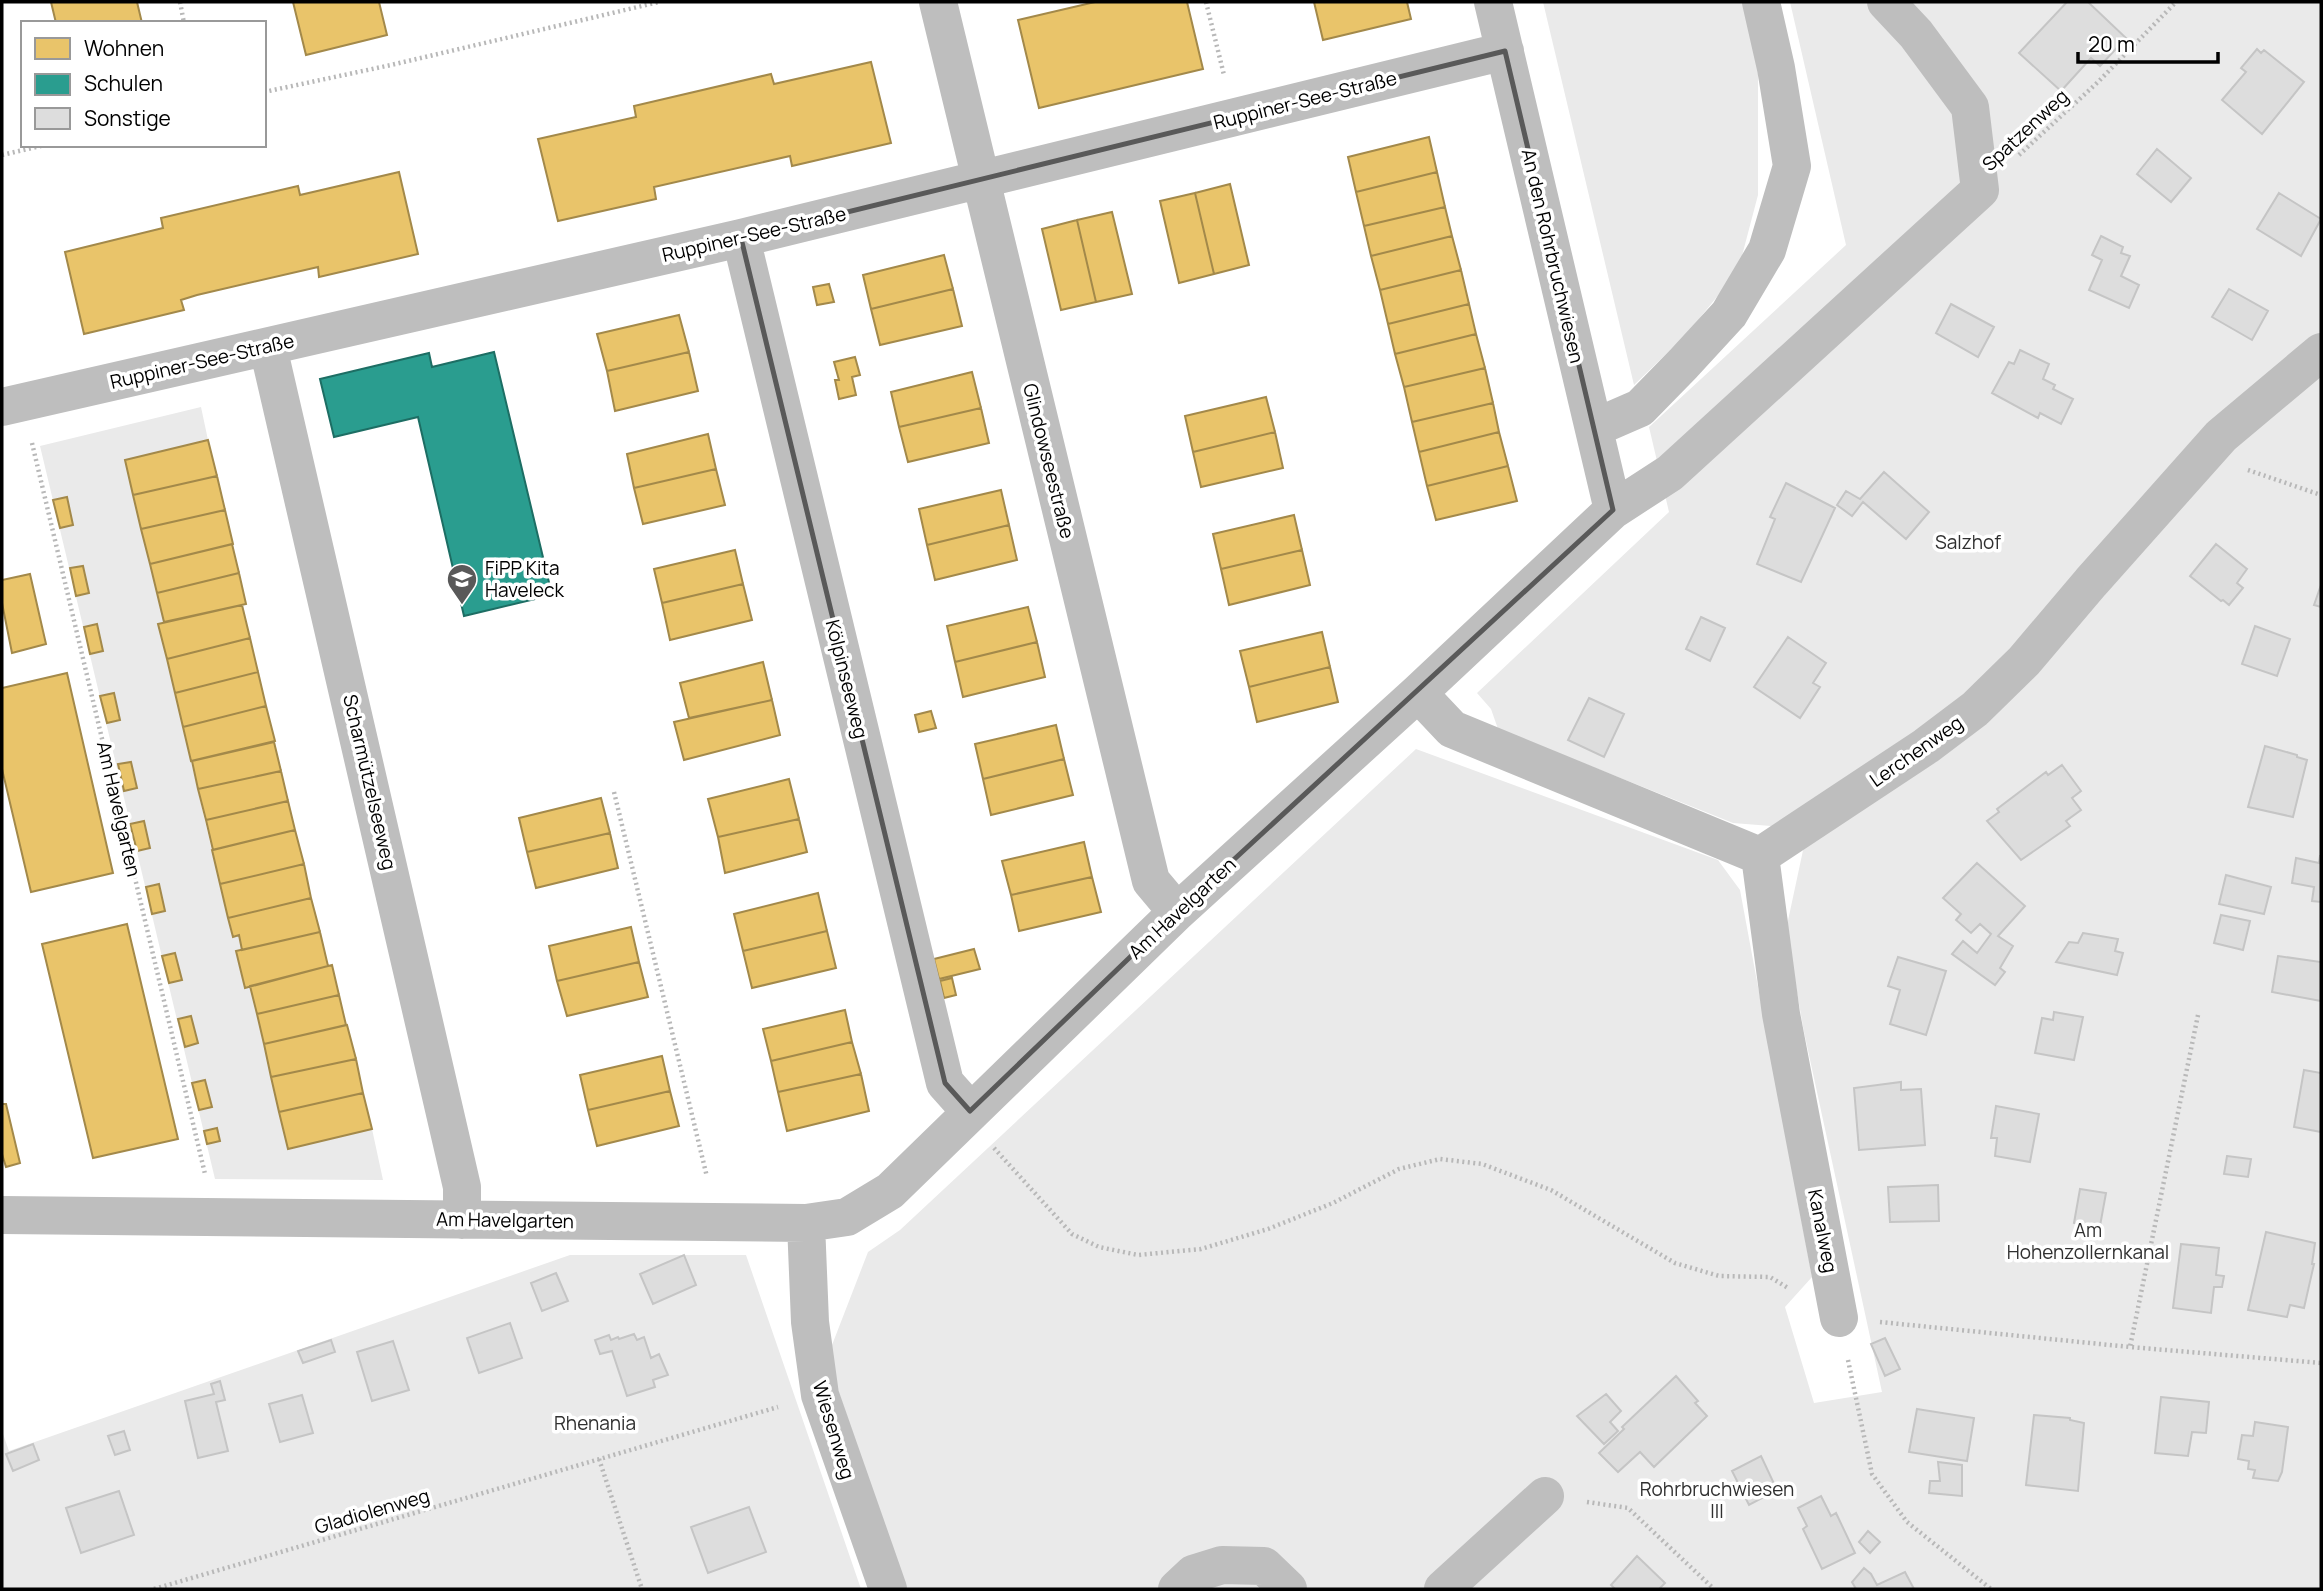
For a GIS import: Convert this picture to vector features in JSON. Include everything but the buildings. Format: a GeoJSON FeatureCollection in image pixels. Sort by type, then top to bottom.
{"type":"FeatureCollection","features":[{"type":"Feature","properties":{"kind":"street","name":"Glindowseestraße"},"geometry":{"type":"LineString","coordinates":[[938,2],[1151,881],[1177,912]]}},
{"type":"Feature","properties":{"kind":"street","name":"An den Rohrbruchwiesen"},"geometry":{"type":"LineString","coordinates":[[1493,2],[1613,510]]}},
{"type":"Feature","properties":{"kind":"street"},"geometry":{"type":"LineString","coordinates":[[1594,428],[1640,408],[1683,364],[1729,314],[1767,250],[1792,166],[1776,68],[1761,2]]}},
{"type":"Feature","properties":{"kind":"street"},"geometry":{"type":"LineString","coordinates":[[1886,2],[1916,34],[1970,107],[1980,190]]}},
{"type":"Feature","properties":{"kind":"street","name":"Ruppiner-See-Straße"},"geometry":{"type":"LineString","coordinates":[[12,405],[741,238],[1505,51]]}},
{"type":"Feature","properties":{"kind":"street","name":"Am Havelgarten"},"geometry":{"type":"LineString","coordinates":[[2,1215],[718,1223],[806,1223],[847,1217],[890,1191],[1177,912],[1418,693],[1613,510],[1670,473],[1980,190]]}},
{"type":"Feature","properties":{"kind":"street","name":"Kölpinseeweg"},"geometry":{"type":"LineString","coordinates":[[741,238],[946,1083],[970,1111]]}},
{"type":"Feature","properties":{"kind":"street","name":"Scharmützelseeweg"},"geometry":{"type":"LineString","coordinates":[[268,347],[462,1186],[462,1220]]}},
{"type":"Feature","properties":{"kind":"street","name":"Lerchenweg"},"geometry":{"type":"LineString","coordinates":[[1760,856],[1926,746],[1975,709],[2024,661],[2221,436],[2321,352]]}},
{"type":"Feature","properties":{"kind":"street"},"geometry":{"type":"LineString","coordinates":[[1418,693],[1452,729],[1760,856]]}},
{"type":"Feature","properties":{"kind":"street","name":"Kanalweg"},"geometry":{"type":"LineString","coordinates":[[1760,856],[1781,1014],[1839,1318]]}},
{"type":"Feature","properties":{"kind":"street","name":"Wiesenweg"},"geometry":{"type":"LineString","coordinates":[[806,1223],[810,1322],[820,1395],[888,1589]]}},
{"type":"Feature","properties":{"kind":"street"},"geometry":{"type":"LineString","coordinates":[[1443,1589],[1545,1496]]}},
{"type":"Feature","properties":{"kind":"street"},"geometry":{"type":"LineString","coordinates":[[1177,1589],[1193,1574],[1222,1565],[1264,1566],[1288,1589]]}},
{"type":"Feature","properties":{"kind":"path"},"geometry":{"type":"LineString","coordinates":[[180,2],[184,21]]}},
{"type":"Feature","properties":{"kind":"path"},"geometry":{"type":"LineString","coordinates":[[266,92],[657,2]]}},
{"type":"Feature","properties":{"kind":"path"},"geometry":{"type":"LineString","coordinates":[[1206,2],[1234,117]]}},
{"type":"Feature","properties":{"kind":"path","name":"Spatzenweg"},"geometry":{"type":"LineString","coordinates":[[1980,190],[2098,82],[2176,2]]}},
{"type":"Feature","properties":{"kind":"path"},"geometry":{"type":"LineString","coordinates":[[2,155],[36,147]]}},
{"type":"Feature","properties":{"kind":"path","name":"Am Havelgarten"},"geometry":{"type":"LineString","coordinates":[[12,405],[208,1188],[209,1216]]}},
{"type":"Feature","properties":{"kind":"path"},"geometry":{"type":"LineString","coordinates":[[2204,455],[2321,495]]}},
{"type":"Feature","properties":{"kind":"path"},"geometry":{"type":"LineString","coordinates":[[614,792],[718,1223]]}},
{"type":"Feature","properties":{"kind":"path"},"geometry":{"type":"LineString","coordinates":[[2130,1347],[2199,1015]]}},
{"type":"Feature","properties":{"kind":"path"},"geometry":{"type":"LineString","coordinates":[[970,1111],[994,1148],[1072,1234],[1099,1247],[1138,1255],[1201,1248],[1268,1229],[1333,1203],[1398,1169],[1440,1159],[1482,1164],[1551,1190],[1675,1263],[1719,1276],[1770,1277],[1839,1318],[2321,1363]]}},
{"type":"Feature","properties":{"kind":"path"},"geometry":{"type":"LineString","coordinates":[[1839,1318],[1872,1474],[1907,1522],[1991,1589]]}},
{"type":"Feature","properties":{"kind":"path","name":"Gladiolenweg"},"geometry":{"type":"LineString","coordinates":[[153,1589],[820,1395]]}},
{"type":"Feature","properties":{"kind":"path"},"geometry":{"type":"LineString","coordinates":[[599,1459],[642,1589]]}},
{"type":"Feature","properties":{"kind":"path"},"geometry":{"type":"LineString","coordinates":[[1545,1496],[1628,1508],[1714,1589]]}},
{"type":"Feature","properties":{"kind":"highlighted area"},"geometry":{"type":"Polygon","coordinates":[[[1505,51],[1613,510],[1177,912],[970,1111],[945,1083],[741,238],[1505,51]]]}},
{"type":"Feature","properties":{"kind":"green space"},"geometry":{"type":"Polygon","coordinates":[[[1543,2],[1747,2],[1758,57],[1758,195],[1738,271],[1685,336],[1634,385],[1543,2]]]}},
{"type":"Feature","properties":{"kind":"green space"},"geometry":{"type":"Polygon","coordinates":[[[1790,2],[2321,2],[2321,1589],[906,1589],[827,1358],[868,1252],[900,1230],[1416,749],[1718,860],[1740,890],[1812,1277],[1785,1307],[1814,1403],[1882,1392],[1804,1032],[1786,930],[1805,841],[1771,826],[1733,823],[1498,729],[1491,709],[1477,693],[1669,512],[1649,427],[1846,245],[1790,2]]]}},
{"type":"Feature","properties":{"kind":"green space"},"geometry":{"type":"Polygon","coordinates":[[[201,407],[208,440],[125,460],[164,622],[159,624],[232,936],[239,935],[242,950],[236,952],[245,987],[250,986],[289,1149],[372,1129],[383,1180],[215,1179],[40,446],[201,407]]]}},
{"type":"Feature","properties":{"kind":"green space","name":"Rhenania"},"geometry":{"type":"Polygon","coordinates":[[[570,1255],[746,1255],[861,1589],[2,1589],[2,1431],[9,1451],[570,1255]]]}},
{"type":"Feature","properties":{"kind":"place","name":"FiPP Kita Haveleck"},"geometry":{"type":"Point","coordinates":[462,606]}},
{"type":"Feature","properties":{"kind":"park label","name":"Salzhof"},"geometry":{"type":"Point","coordinates":[1968,542]}},
{"type":"Feature","properties":{"kind":"park label","name":"Am Hohenzollernkanal"},"geometry":{"type":"Point","coordinates":[2088,1241]}},
{"type":"Feature","properties":{"kind":"park label","name":"Rohrbruchwiesen III"},"geometry":{"type":"Point","coordinates":[1717,1500]}}]}
